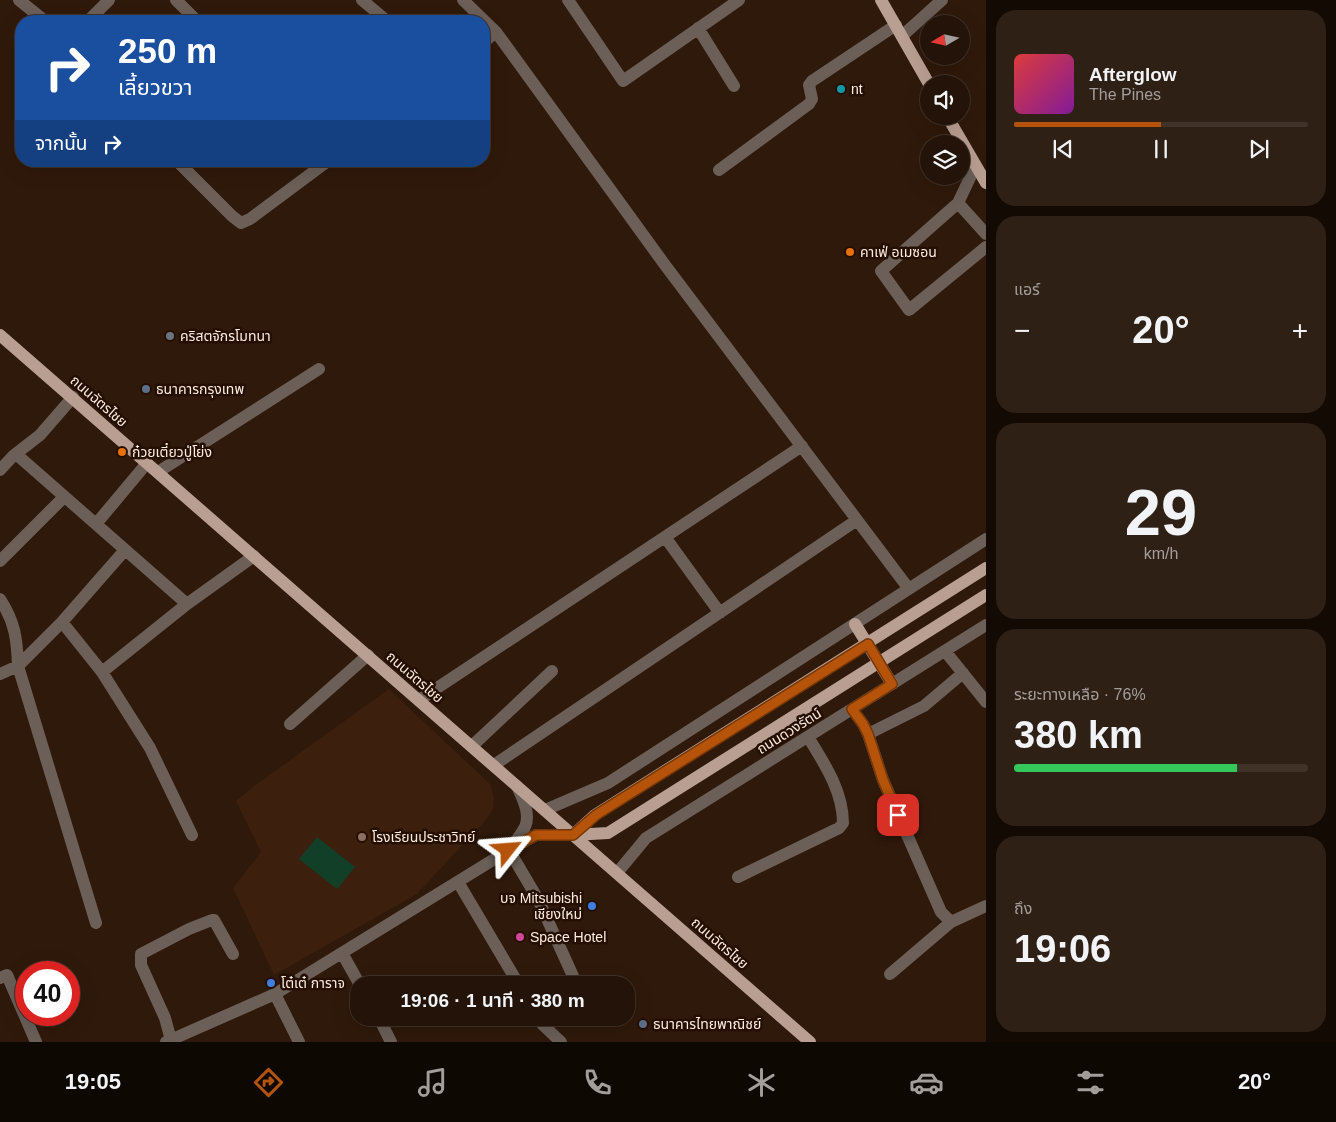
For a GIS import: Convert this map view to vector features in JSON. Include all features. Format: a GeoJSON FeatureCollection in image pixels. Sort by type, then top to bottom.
{"type":"FeatureCollection","features":[{"type":"Feature","properties":{"kind":"main road"},"geometry":{"type":"LineString","coordinates":[[881,0],[924,75]]}},
{"type":"Feature","properties":{"kind":"main road"},"geometry":{"type":"LineString","coordinates":[[952,125],[986,183]]}},
{"type":"Feature","properties":{"kind":"main road","name":"ถนนฉัตรไชย"},"geometry":{"type":"LineString","coordinates":[[2,341],[73,397],[810,1042]]}},
{"type":"Feature","properties":{"kind":"main road"},"geometry":{"type":"LineString","coordinates":[[573,835],[596,815],[986,568]]}},
{"type":"Feature","properties":{"kind":"main road"},"geometry":{"type":"LineString","coordinates":[[573,835],[608,833],[986,595]]}},
{"type":"Feature","properties":{"kind":"main road"},"geometry":{"type":"LineString","coordinates":[[855,624],[892,684]]}},
{"type":"Feature","properties":{"kind":"street"},"geometry":{"type":"LineString","coordinates":[[19,0],[38,15]]}},
{"type":"Feature","properties":{"kind":"street"},"geometry":{"type":"LineString","coordinates":[[94,15],[109,0]]}},
{"type":"Feature","properties":{"kind":"street"},"geometry":{"type":"LineString","coordinates":[[176,0],[191,15]]}},
{"type":"Feature","properties":{"kind":"street"},"geometry":{"type":"LineString","coordinates":[[362,0],[380,15]]}},
{"type":"Feature","properties":{"kind":"street"},"geometry":{"type":"LineString","coordinates":[[463,0],[478,15]]}},
{"type":"Feature","properties":{"kind":"street"},"geometry":{"type":"LineString","coordinates":[[568,0],[622,81],[739,0]]}},
{"type":"Feature","properties":{"kind":"street"},"geometry":{"type":"LineString","coordinates":[[719,170],[810,104],[812,99],[809,85],[812,82],[899,31],[942,0]]}},
{"type":"Feature","properties":{"kind":"street"},"geometry":{"type":"LineString","coordinates":[[490,26],[665,265],[909,588]]}},
{"type":"Feature","properties":{"kind":"street"},"geometry":{"type":"LineString","coordinates":[[698,28],[734,86]]}},
{"type":"Feature","properties":{"kind":"street"},"geometry":{"type":"LineString","coordinates":[[490,37],[496,32]]}},
{"type":"Feature","properties":{"kind":"street"},"geometry":{"type":"LineString","coordinates":[[976,166],[958,203],[880,271],[909,310],[986,247]]}},
{"type":"Feature","properties":{"kind":"street"},"geometry":{"type":"LineString","coordinates":[[183,167],[232,216],[242,222],[250,219],[320,167]]}},
{"type":"Feature","properties":{"kind":"street"},"geometry":{"type":"LineString","coordinates":[[958,203],[986,234]]}},
{"type":"Feature","properties":{"kind":"street"},"geometry":{"type":"LineString","coordinates":[[158,472],[319,369]]}},
{"type":"Feature","properties":{"kind":"street"},"geometry":{"type":"LineString","coordinates":[[0,470],[16,454],[40,435],[73,397]]}},
{"type":"Feature","properties":{"kind":"street"},"geometry":{"type":"LineString","coordinates":[[419,700],[802,446]]}},
{"type":"Feature","properties":{"kind":"street"},"geometry":{"type":"LineString","coordinates":[[16,454],[187,604]]}},
{"type":"Feature","properties":{"kind":"street"},"geometry":{"type":"LineString","coordinates":[[96,524],[147,463]]}},
{"type":"Feature","properties":{"kind":"street"},"geometry":{"type":"LineString","coordinates":[[0,561],[64,497]]}},
{"type":"Feature","properties":{"kind":"street"},"geometry":{"type":"LineString","coordinates":[[494,765],[857,520]]}},
{"type":"Feature","properties":{"kind":"street"},"geometry":{"type":"LineString","coordinates":[[665,537],[720,613]]}},
{"type":"Feature","properties":{"kind":"street"},"geometry":{"type":"LineString","coordinates":[[545,810],[608,783],[986,539]]}},
{"type":"Feature","properties":{"kind":"street"},"geometry":{"type":"LineString","coordinates":[[0,674],[18,666],[62,622],[125,550]]}},
{"type":"Feature","properties":{"kind":"street"},"geometry":{"type":"LineString","coordinates":[[102,672],[187,604],[254,556]]}},
{"type":"Feature","properties":{"kind":"street"},"geometry":{"type":"LineString","coordinates":[[0,599],[10,614],[17,639],[18,666],[96,923]]}},
{"type":"Feature","properties":{"kind":"street"},"geometry":{"type":"LineString","coordinates":[[62,622],[102,672],[150,748],[192,835]]}},
{"type":"Feature","properties":{"kind":"street","name":"ถนนดวงรัตน์"},"geometry":{"type":"LineString","coordinates":[[617,873],[646,838],[986,625]]}},
{"type":"Feature","properties":{"kind":"street"},"geometry":{"type":"LineString","coordinates":[[945,651],[986,702]]}},
{"type":"Feature","properties":{"kind":"street"},"geometry":{"type":"LineString","coordinates":[[290,724],[368,656]]}},
{"type":"Feature","properties":{"kind":"street"},"geometry":{"type":"LineString","coordinates":[[472,746],[552,670]]}},
{"type":"Feature","properties":{"kind":"street"},"geometry":{"type":"LineString","coordinates":[[868,734],[924,706],[963,673]]}},
{"type":"Feature","properties":{"kind":"street"},"geometry":{"type":"LineString","coordinates":[[852,709],[868,734],[883,780],[935,903],[950,922]]}},
{"type":"Feature","properties":{"kind":"street"},"geometry":{"type":"LineString","coordinates":[[738,877],[839,828],[844,823],[840,798],[808,737]]}},
{"type":"Feature","properties":{"kind":"street"},"geometry":{"type":"LineString","coordinates":[[508,850],[525,827],[524,800],[517,786]]}},
{"type":"Feature","properties":{"kind":"street"},"geometry":{"type":"LineString","coordinates":[[233,954],[214,920],[212,920],[174,936],[141,954],[142,965],[165,1018],[168,1041],[275,994],[508,850],[536,835],[573,835]]}},
{"type":"Feature","properties":{"kind":"street"},"geometry":{"type":"LineString","coordinates":[[508,850],[540,901],[573,976]]}},
{"type":"Feature","properties":{"kind":"street"},"geometry":{"type":"LineString","coordinates":[[458,882],[514,976]]}},
{"type":"Feature","properties":{"kind":"street"},"geometry":{"type":"LineString","coordinates":[[890,974],[950,922],[986,906]]}},
{"type":"Feature","properties":{"kind":"street"},"geometry":{"type":"LineString","coordinates":[[342,954],[355,976]]}},
{"type":"Feature","properties":{"kind":"street"},"geometry":{"type":"LineString","coordinates":[[0,978],[7,975],[36,1042]]}},
{"type":"Feature","properties":{"kind":"street"},"geometry":{"type":"LineString","coordinates":[[275,994],[299,1042]]}},
{"type":"Feature","properties":{"kind":"street"},"geometry":{"type":"LineString","coordinates":[[383,1026],[391,1042]]}},
{"type":"Feature","properties":{"kind":"street"},"geometry":{"type":"LineString","coordinates":[[544,1026],[560,1042]]}},
{"type":"Feature","properties":{"kind":"shaded area","name":"โรงเรียนประชาวิทย์"},"geometry":{"type":"Polygon","coordinates":[[[389,689],[491,785],[494,799],[493,810],[417,894],[274,975],[233,888],[261,852],[236,801],[389,689]]]}},
{"type":"Feature","properties":{"kind":"green space"},"geometry":{"type":"Polygon","coordinates":[[[317,837],[355,867],[337,889],[299,859],[317,837]]]}},
{"type":"Feature","properties":{"kind":"place","name":"nt"},"geometry":{"type":"Point","coordinates":[841,89]}},
{"type":"Feature","properties":{"kind":"place","name":"คาเฟ่ อเมซอน"},"geometry":{"type":"Point","coordinates":[850,252]}},
{"type":"Feature","properties":{"kind":"place","name":"คริสตจักรโมทนา"},"geometry":{"type":"Point","coordinates":[170,336]}},
{"type":"Feature","properties":{"kind":"place","name":"ธนาคารกรุงเทพ"},"geometry":{"type":"Point","coordinates":[146,389]}},
{"type":"Feature","properties":{"kind":"place","name":"ก๋วยเตี๋ยวปู่โย่ง"},"geometry":{"type":"Point","coordinates":[122,452]}},
{"type":"Feature","properties":{"kind":"place","name":"โรงเรียนประชาวิทย์"},"geometry":{"type":"Point","coordinates":[362,837]}},
{"type":"Feature","properties":{"kind":"place","name":"บจ Mitsubishi เชียงใหม่"},"geometry":{"type":"Point","coordinates":[592,906]}},
{"type":"Feature","properties":{"kind":"place","name":"Space Hotel"},"geometry":{"type":"Point","coordinates":[520,937]}},
{"type":"Feature","properties":{"kind":"place","name":"โต๋เต๋ การาจ"},"geometry":{"type":"Point","coordinates":[271,983]}},
{"type":"Feature","properties":{"kind":"place","name":"ธนาคารไทยพาณิชย์"},"geometry":{"type":"Point","coordinates":[643,1024]}},
{"type":"Feature","properties":{"kind":"route"},"geometry":{"type":"LineString","coordinates":[[508,850],[536,835],[573,835],[596,815],[868,644],[892,684],[852,709],[868,734],[883,780],[898,815]]}}]}
